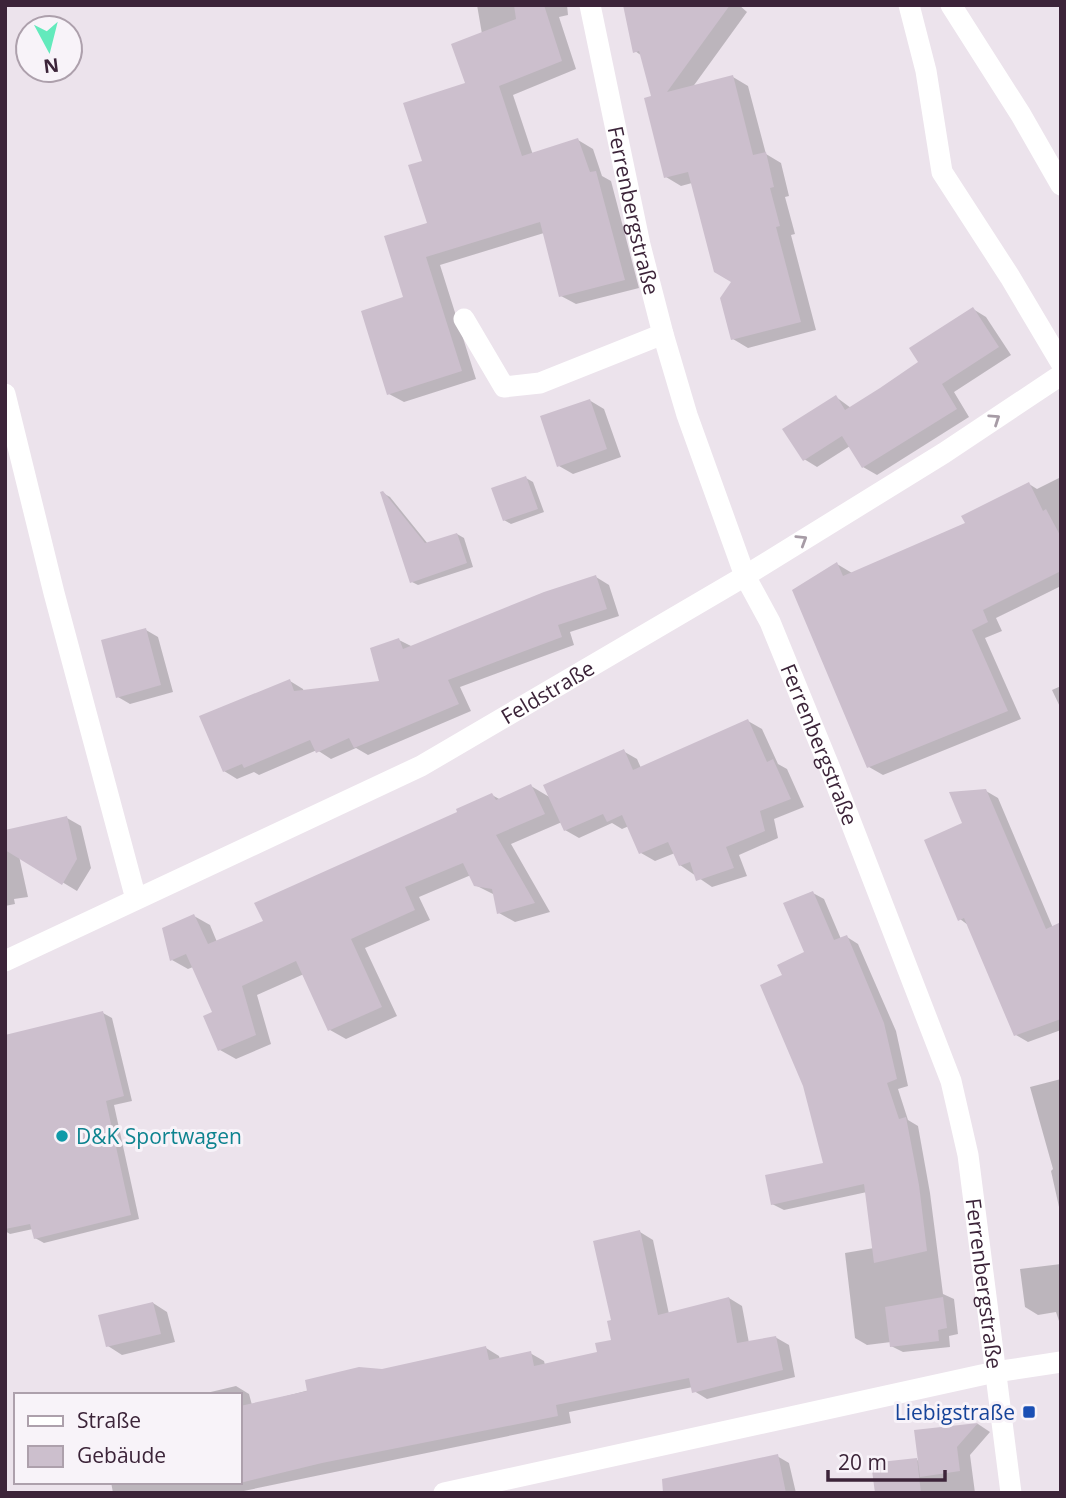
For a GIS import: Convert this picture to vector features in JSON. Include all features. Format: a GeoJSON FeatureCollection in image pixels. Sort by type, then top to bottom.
{"type":"FeatureCollection","features":[{"type":"Feature","properties":{"kind":"street","name":"Ferrenbergstraße"},"geometry":{"type":"LineString","coordinates":[[590,5],[640,245],[687,415],[745,576],[770,622],[831,771],[951,1081],[968,1156],[1011,1493]]}},
{"type":"Feature","properties":{"kind":"street"},"geometry":{"type":"LineString","coordinates":[[909,5],[926,71],[942,173],[1010,277],[1061,363]]}},
{"type":"Feature","properties":{"kind":"street"},"geometry":{"type":"LineString","coordinates":[[951,5],[1061,185]]}},
{"type":"Feature","properties":{"kind":"street"},"geometry":{"type":"LineString","coordinates":[[464,319],[504,387],[540,383],[663,334]]}},
{"type":"Feature","properties":{"kind":"street","name":"Feldstraße"},"geometry":{"type":"LineString","coordinates":[[5,961],[421,766],[745,576],[944,453],[1061,375]]}},
{"type":"Feature","properties":{"kind":"street"},"geometry":{"type":"LineString","coordinates":[[5,394],[54,593],[136,899]]}},
{"type":"Feature","properties":{"kind":"street"},"geometry":{"type":"LineString","coordinates":[[444,1493],[995,1372],[1061,1362]]}},
{"type":"Feature","properties":{"kind":"building"},"geometry":{"type":"Polygon","coordinates":[[[514,5],[544,5],[562,61],[499,86],[522,156],[578,138],[590,172],[596,171],[625,280],[559,297],[540,222],[426,257],[462,371],[387,395],[361,311],[403,297],[384,236],[427,223],[408,165],[422,161],[403,103],[465,83],[451,44],[516,19],[514,5]]]}},
{"type":"Feature","properties":{"kind":"building"},"geometry":{"type":"Polygon","coordinates":[[[623,5],[730,5],[667,92],[733,75],[753,155],[766,152],[774,187],[770,188],[780,226],[776,227],[801,322],[731,340],[720,298],[731,282],[714,272],[688,172],[664,178],[644,98],[651,96],[639,51],[633,53],[623,5]]]}},
{"type":"Feature","properties":{"kind":"building"},"geometry":{"type":"Polygon","coordinates":[[[973,307],[999,347],[942,384],[957,409],[862,468],[842,436],[803,461],[782,429],[836,395],[845,410],[880,388],[918,362],[909,348],[973,307]]]}},
{"type":"Feature","properties":{"kind":"building"},"geometry":{"type":"Polygon","coordinates":[[[590,399],[607,449],[557,467],[540,416],[590,399]]]}},
{"type":"Feature","properties":{"kind":"building"},"geometry":{"type":"Polygon","coordinates":[[[526,476],[538,509],[503,521],[491,488],[526,476]]]}},
{"type":"Feature","properties":{"kind":"building"},"geometry":{"type":"Polygon","coordinates":[[[1029,482],[1043,511],[1046,509],[1061,537],[1061,571],[983,610],[988,622],[972,630],[1008,711],[867,768],[792,590],[837,562],[843,576],[965,523],[961,516],[1029,482]]]}},
{"type":"Feature","properties":{"kind":"building"},"geometry":{"type":"Polygon","coordinates":[[[383,491],[425,543],[457,533],[467,563],[410,583],[380,492],[383,491]]]}},
{"type":"Feature","properties":{"kind":"building"},"geometry":{"type":"Polygon","coordinates":[[[596,575],[607,609],[558,625],[562,637],[448,680],[459,704],[354,748],[349,738],[316,753],[310,740],[244,768],[242,764],[223,772],[199,716],[290,679],[294,691],[379,681],[370,648],[399,638],[403,649],[544,592],[596,575]]]}},
{"type":"Feature","properties":{"kind":"building"},"geometry":{"type":"Polygon","coordinates":[[[146,628],[161,685],[116,698],[101,640],[146,628]]]}},
{"type":"Feature","properties":{"kind":"building"},"geometry":{"type":"Polygon","coordinates":[[[748,719],[767,762],[773,759],[791,799],[760,811],[765,831],[726,847],[734,868],[696,881],[690,862],[679,866],[668,842],[639,854],[622,815],[607,822],[603,814],[564,831],[543,785],[624,749],[633,770],[748,719]]]}},
{"type":"Feature","properties":{"kind":"building"},"geometry":{"type":"Polygon","coordinates":[[[531,784],[545,814],[496,835],[535,903],[497,914],[492,889],[474,886],[463,863],[405,887],[415,910],[351,939],[382,1007],[328,1031],[296,961],[242,986],[256,1035],[218,1051],[203,1016],[212,1012],[186,954],[170,961],[162,928],[194,914],[208,944],[263,921],[254,903],[457,812],[456,809],[492,793],[496,800],[531,784]]]}},
{"type":"Feature","properties":{"kind":"building"},"geometry":{"type":"Polygon","coordinates":[[[986,789],[1046,929],[1061,922],[1061,1019],[1014,1036],[964,918],[958,921],[924,840],[962,823],[949,792],[986,789]]]}},
{"type":"Feature","properties":{"kind":"building"},"geometry":{"type":"Polygon","coordinates":[[[67,816],[77,859],[62,885],[5,850],[5,830],[67,816]]]}},
{"type":"Feature","properties":{"kind":"building"},"geometry":{"type":"Polygon","coordinates":[[[813,891],[834,940],[847,935],[884,1023],[897,1079],[887,1083],[899,1119],[906,1117],[919,1185],[927,1251],[874,1263],[864,1184],[771,1205],[765,1175],[823,1163],[803,1086],[760,985],[782,975],[777,965],[804,952],[783,903],[813,891]]]}},
{"type":"Feature","properties":{"kind":"building","name":"D&K Sportwagen"},"geometry":{"type":"Polygon","coordinates":[[[103,1011],[124,1096],[106,1101],[131,1215],[34,1239],[30,1224],[5,1229],[5,1035],[103,1011]]]}},
{"type":"Feature","properties":{"kind":"building"},"geometry":{"type":"Polygon","coordinates":[[[640,1230],[658,1315],[729,1297],[737,1343],[776,1336],[783,1370],[692,1393],[689,1378],[556,1405],[558,1416],[322,1463],[242,1483],[242,1406],[307,1391],[305,1380],[359,1367],[382,1369],[486,1346],[489,1360],[531,1351],[534,1366],[597,1352],[595,1343],[611,1340],[607,1321],[611,1320],[593,1241],[640,1230]]]}},
{"type":"Feature","properties":{"kind":"building"},"geometry":{"type":"Polygon","coordinates":[[[943,1297],[947,1328],[938,1330],[939,1341],[890,1347],[885,1307],[943,1297]]]}},
{"type":"Feature","properties":{"kind":"building"},"geometry":{"type":"Polygon","coordinates":[[[153,1302],[161,1334],[106,1347],[98,1315],[153,1302]]]}},
{"type":"Feature","properties":{"kind":"building"},"geometry":{"type":"Polygon","coordinates":[[[978,1423],[957,1447],[960,1471],[920,1477],[914,1430],[978,1423]]]}},
{"type":"Feature","properties":{"kind":"building"},"geometry":{"type":"Polygon","coordinates":[[[778,1454],[786,1493],[663,1493],[662,1479],[778,1454]]]}},
{"type":"Feature","properties":{"kind":"building"},"geometry":{"type":"Polygon","coordinates":[[[917,1458],[921,1493],[875,1493],[871,1463],[917,1458]]]}},
{"type":"Feature","properties":{"kind":"place","name":"D&K Sportwagen"},"geometry":{"type":"Point","coordinates":[62,1136]}},
{"type":"Feature","properties":{"kind":"place","name":"Liebigstraße"},"geometry":{"type":"Point","coordinates":[1029,1412]}}]}
